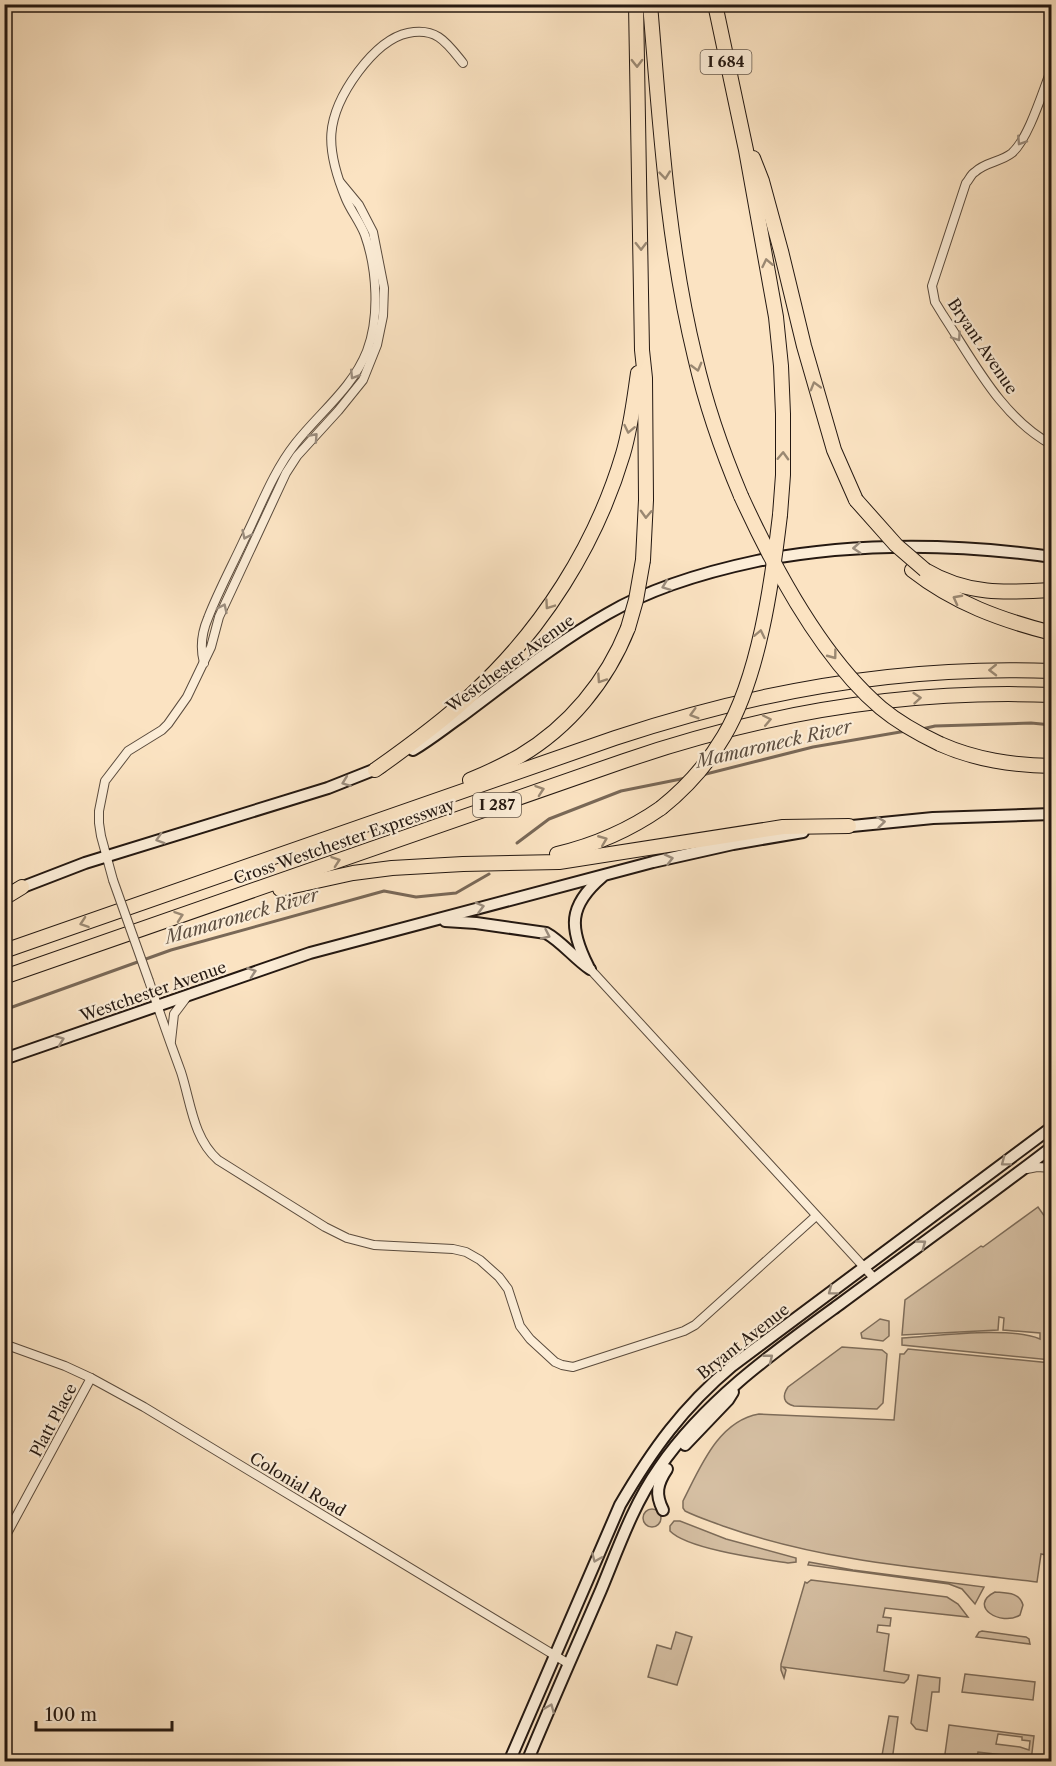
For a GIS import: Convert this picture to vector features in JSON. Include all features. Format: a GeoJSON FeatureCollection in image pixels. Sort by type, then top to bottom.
{"type":"FeatureCollection","features":[{"type":"Feature","properties":{"kind":"highway"},"geometry":{"type":"LineString","coordinates":[[397,814],[509,762],[550,735],[570,717],[595,688],[611,664],[628,628],[638,593],[643,560],[646,500],[636,4]]}},
{"type":"Feature","properties":{"kind":"highway"},"geometry":{"type":"LineString","coordinates":[[650,4],[664,166],[684,304],[707,402],[741,496],[758,533],[817,633],[867,695],[891,716],[940,744],[986,760],[1019,765],[1052,766]]}},
{"type":"Feature","properties":{"kind":"highway","name":"I 684"},"geometry":{"type":"LineString","coordinates":[[715,4],[740,120]]}},
{"type":"Feature","properties":{"kind":"highway"},"geometry":{"type":"LineString","coordinates":[[740,120],[762,181],[804,346],[834,450],[856,500],[937,588],[967,605],[1052,633]]}},
{"type":"Feature","properties":{"kind":"highway"},"geometry":{"type":"LineString","coordinates":[[202,908],[353,873],[523,859],[573,850],[621,833],[660,808],[705,764],[724,736],[738,707],[749,675],[765,610],[780,515],[783,431],[780,351],[770,281],[740,120]]}},
{"type":"Feature","properties":{"kind":"highway"},"geometry":{"type":"LineString","coordinates":[[375,770],[431,729],[480,687],[525,638],[567,579],[596,525],[619,466],[632,414],[642,350]]}},
{"type":"Feature","properties":{"kind":"highway"},"geometry":{"type":"LineString","coordinates":[[919,570],[979,591],[1003,593],[1052,590]]}},
{"type":"Feature","properties":{"kind":"highway","name":"Cross Westchester Expressway"},"geometry":{"type":"LineString","coordinates":[[4,951],[647,728],[711,709],[824,685],[914,674],[972,670],[1052,671]]}},
{"type":"Feature","properties":{"kind":"highway","name":"Cross Westchester Expressway"},"geometry":{"type":"LineString","coordinates":[[4,976],[631,759],[717,732],[796,714],[881,701],[964,695],[1052,695]]}},
{"type":"Feature","properties":{"kind":"highway"},"geometry":{"type":"LineString","coordinates":[[463,864],[560,862],[783,827],[849,826]]}},
{"type":"Feature","properties":{"kind":"highway"},"geometry":{"type":"LineString","coordinates":[[4,896],[22,887]]}},
{"type":"Feature","properties":{"kind":"main road","name":"Westchester Avenue"},"geometry":{"type":"LineString","coordinates":[[22,887],[70,868],[327,788],[375,770],[418,747],[606,614],[652,591],[699,575],[798,554],[881,547],[957,547],[1052,557]]}},
{"type":"Feature","properties":{"kind":"main road","name":"Westchester Avenue"},"geometry":{"type":"LineString","coordinates":[[4,1059],[310,953],[604,875],[733,844],[800,832],[933,818],[1052,814]]}},
{"type":"Feature","properties":{"kind":"main road"},"geometry":{"type":"LineString","coordinates":[[590,969],[576,938],[575,916],[584,897],[604,875]]}},
{"type":"Feature","properties":{"kind":"main road"},"geometry":{"type":"LineString","coordinates":[[426,922],[465,921],[541,931],[554,938],[572,956],[590,969]]}},
{"type":"Feature","properties":{"kind":"main road","name":"Bryant Avenue"},"geometry":{"type":"LineString","coordinates":[[509,1761],[620,1505],[643,1465],[668,1431],[707,1386],[1052,1127]]}},
{"type":"Feature","properties":{"kind":"main road","name":"Bryant Avenue"},"geometry":{"type":"LineString","coordinates":[[527,1761],[634,1511],[654,1476],[698,1419],[743,1378],[1052,1147]]}},
{"type":"Feature","properties":{"kind":"main road"},"geometry":{"type":"LineString","coordinates":[[663,1510],[657,1491],[660,1478],[688,1441],[728,1400],[743,1378]]}},
{"type":"Feature","properties":{"kind":"street"},"geometry":{"type":"LineString","coordinates":[[463,63],[446,41],[435,35],[424,32],[404,34],[392,40],[363,65],[349,85],[337,111],[332,125],[330,150],[347,201],[362,228],[369,247],[376,303],[371,340],[353,378],[297,442],[273,480],[207,619],[201,653],[204,663],[187,697],[168,724],[128,751],[105,780],[99,811],[101,836],[113,880],[171,1046],[199,1136],[210,1154],[346,1238],[374,1245],[453,1249],[466,1252],[480,1260],[500,1277],[508,1289],[520,1326],[530,1339],[555,1362],[573,1367],[684,1331],[695,1325],[816,1216]]}},
{"type":"Feature","properties":{"kind":"street","name":"Bryant Avenue"},"geometry":{"type":"LineString","coordinates":[[1052,68],[1025,135],[1014,152],[974,172],[966,183],[932,286],[935,302],[997,396],[1022,424],[1052,445]]}},
{"type":"Feature","properties":{"kind":"street"},"geometry":{"type":"LineString","coordinates":[[590,969],[874,1278]]}},
{"type":"Feature","properties":{"kind":"street"},"geometry":{"type":"LineString","coordinates":[[171,1046],[174,1014],[189,994]]}},
{"type":"Feature","properties":{"kind":"street"},"geometry":{"type":"LineString","coordinates":[[1020,1172],[1037,1167],[1052,1168]]}},
{"type":"Feature","properties":{"kind":"street","name":"Colonial Road"},"geometry":{"type":"LineString","coordinates":[[4,1344],[66,1366],[144,1407],[569,1664]]}},
{"type":"Feature","properties":{"kind":"street","name":"Platt Place"},"geometry":{"type":"LineString","coordinates":[[4,1539],[91,1378]]}},
{"type":"Feature","properties":{"kind":"shaded area"},"geometry":{"type":"Polygon","coordinates":[[[1051,1200],[1051,1216],[1047,1203],[1051,1200]]]}},
{"type":"Feature","properties":{"kind":"shaded area"},"geometry":{"type":"Polygon","coordinates":[[[1038,1207],[1045,1217],[1051,1216],[1051,1360],[902,1345],[902,1338],[992,1332],[1027,1335],[1040,1339],[1040,1333],[1003,1330],[1004,1318],[999,1317],[998,1330],[902,1335],[905,1300],[1038,1207]]]}},
{"type":"Feature","properties":{"kind":"shaded area"},"geometry":{"type":"Polygon","coordinates":[[[880,1319],[889,1321],[889,1336],[883,1341],[862,1338],[861,1333],[880,1319]]]}},
{"type":"Feature","properties":{"kind":"shaded area"},"geometry":{"type":"Polygon","coordinates":[[[842,1347],[882,1350],[887,1354],[883,1403],[877,1409],[794,1406],[786,1401],[784,1396],[788,1387],[842,1347]]]}},
{"type":"Feature","properties":{"kind":"shaded area"},"geometry":{"type":"Polygon","coordinates":[[[908,1349],[1051,1363],[1051,1556],[1041,1554],[1037,1582],[878,1563],[839,1556],[761,1538],[685,1511],[683,1501],[712,1448],[732,1426],[745,1418],[759,1414],[894,1420],[900,1354],[904,1354],[908,1349]]]}},
{"type":"Feature","properties":{"kind":"shaded area"},"geometry":{"type":"Polygon","coordinates":[[[652,1509],[658,1512],[661,1518],[658,1524],[652,1527],[646,1524],[643,1518],[646,1512],[652,1509]]]}},
{"type":"Feature","properties":{"kind":"shaded area"},"geometry":{"type":"Polygon","coordinates":[[[674,1521],[680,1521],[726,1539],[796,1558],[796,1562],[788,1563],[744,1556],[692,1543],[670,1531],[670,1526],[674,1521]]]}},
{"type":"Feature","properties":{"kind":"shaded area"},"geometry":{"type":"Polygon","coordinates":[[[809,1562],[984,1587],[975,1604],[962,1589],[949,1584],[808,1565],[809,1562]]]}},
{"type":"Feature","properties":{"kind":"shaded area"},"geometry":{"type":"Polygon","coordinates":[[[811,1580],[947,1597],[958,1604],[968,1617],[885,1608],[883,1617],[891,1618],[890,1626],[878,1625],[877,1632],[889,1634],[884,1671],[909,1675],[904,1683],[783,1667],[786,1670],[784,1678],[781,1664],[805,1582],[811,1580]]]}},
{"type":"Feature","properties":{"kind":"shaded area"},"geometry":{"type":"Polygon","coordinates":[[[995,1592],[1012,1594],[1019,1598],[1023,1605],[1020,1615],[1004,1618],[990,1613],[984,1603],[995,1592]]]}},
{"type":"Feature","properties":{"kind":"shaded area"},"geometry":{"type":"Polygon","coordinates":[[[982,1631],[1026,1637],[1030,1644],[976,1637],[982,1631]]]}},
{"type":"Feature","properties":{"kind":"shaded area"},"geometry":{"type":"Polygon","coordinates":[[[676,1632],[692,1637],[677,1685],[648,1677],[657,1645],[671,1649],[676,1632]]]}},
{"type":"Feature","properties":{"kind":"shaded area"},"geometry":{"type":"Polygon","coordinates":[[[965,1674],[1035,1682],[1033,1700],[962,1692],[965,1674]]]}},
{"type":"Feature","properties":{"kind":"shaded area"},"geometry":{"type":"Polygon","coordinates":[[[918,1675],[940,1678],[939,1692],[932,1692],[927,1731],[916,1729],[911,1723],[918,1675]]]}},
{"type":"Feature","properties":{"kind":"shaded area"},"geometry":{"type":"Polygon","coordinates":[[[889,1716],[898,1717],[892,1761],[881,1761],[889,1716]]]}},
{"type":"Feature","properties":{"kind":"shaded area"},"geometry":{"type":"Polygon","coordinates":[[[949,1725],[1034,1736],[1031,1761],[1003,1761],[1003,1755],[978,1752],[976,1761],[944,1761],[949,1725]],[[998,1734],[996,1744],[1029,1750],[1030,1741],[1022,1740],[1022,1737],[998,1734]]]}},
{"type":"Feature","properties":{"kind":"waterway","name":"Mamaroneck River"},"geometry":{"type":"LineString","coordinates":[[922,729],[935,726],[1031,723],[1052,725]]}},
{"type":"Feature","properties":{"kind":"waterway","name":"Mamaroneck River"},"geometry":{"type":"LineString","coordinates":[[702,775],[813,747],[906,731]]}},
{"type":"Feature","properties":{"kind":"waterway","name":"Mamaroneck River"},"geometry":{"type":"LineString","coordinates":[[517,843],[549,819],[621,791],[686,778]]}},
{"type":"Feature","properties":{"kind":"waterway","name":"Mamaroneck River"},"geometry":{"type":"LineString","coordinates":[[4,1010],[171,950],[384,891],[416,897],[456,893],[489,874]]}}]}
